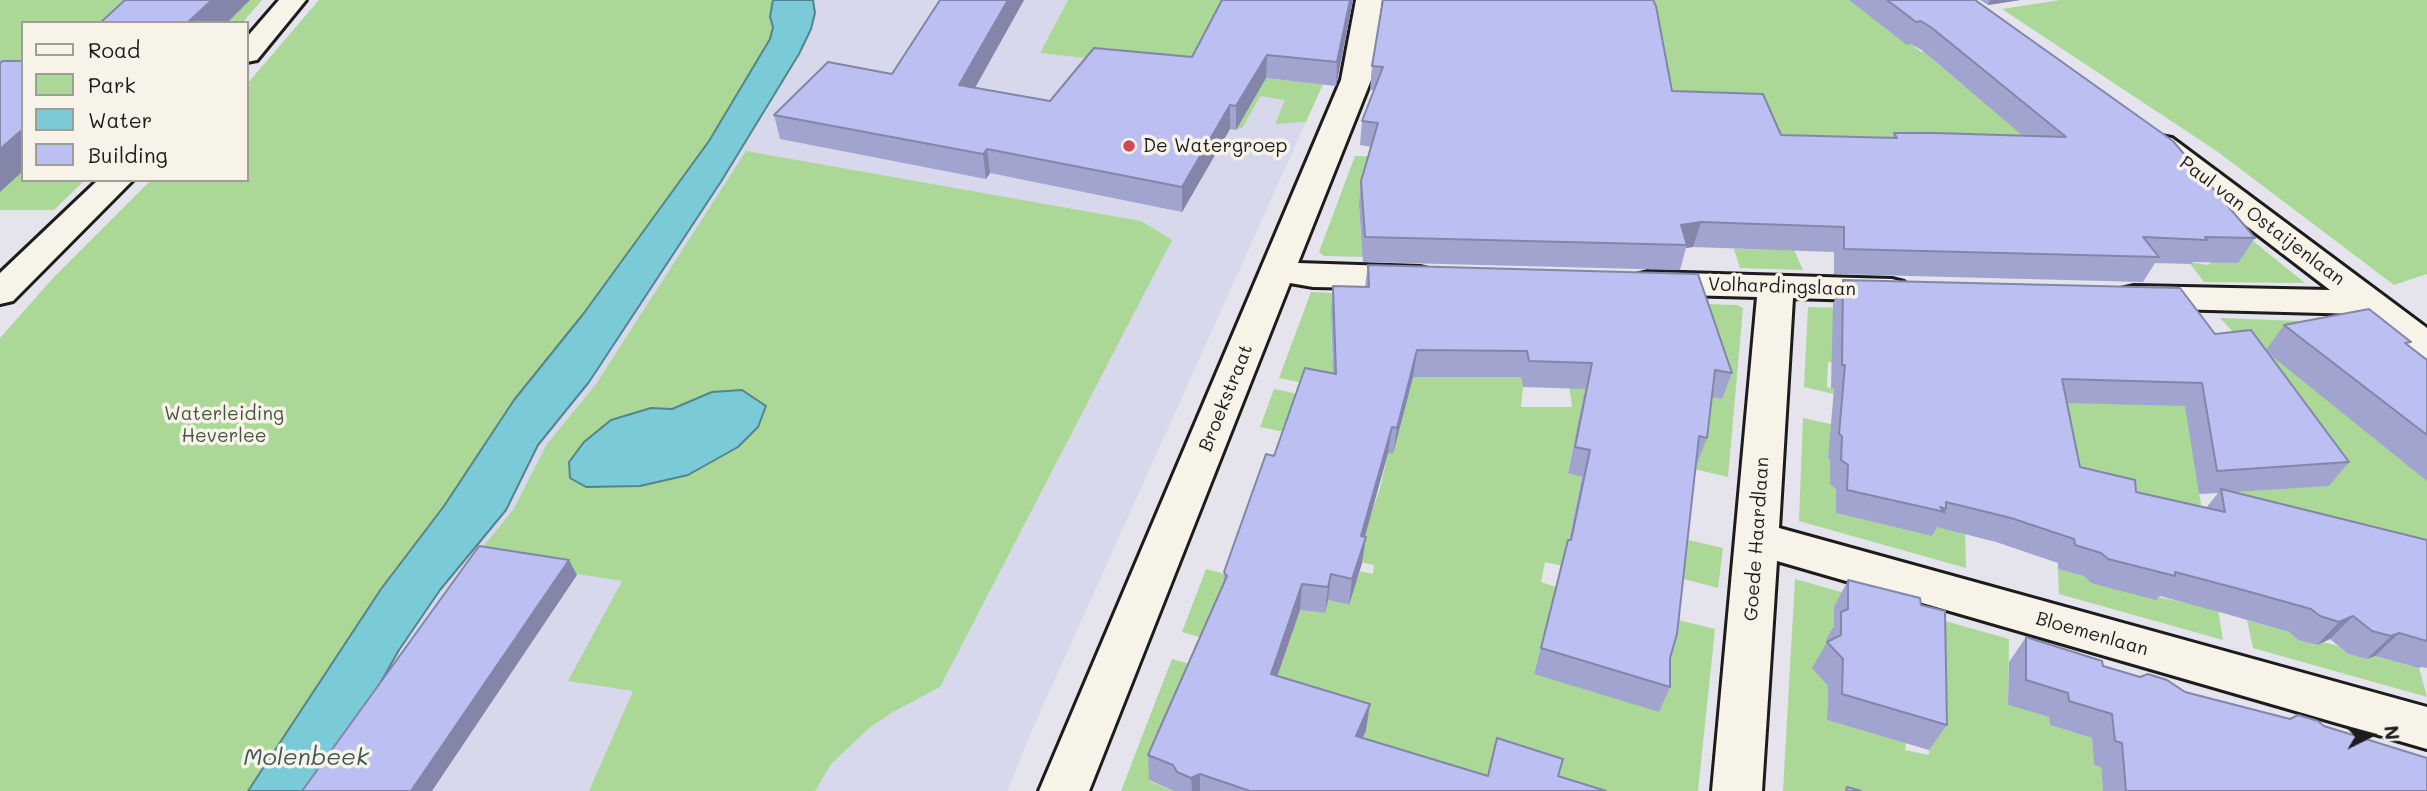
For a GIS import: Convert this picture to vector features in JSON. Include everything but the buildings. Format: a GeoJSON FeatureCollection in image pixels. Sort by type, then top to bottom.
{"type":"FeatureCollection","features":[{"type":"Feature","properties":{"kind":"street"},"geometry":{"type":"LineString","coordinates":[[248,53],[293,0]]}},
{"type":"Feature","properties":{"kind":"street","name":"Broekstraat"},"geometry":{"type":"LineString","coordinates":[[1064,791],[1356,80],[1369,0]]}},
{"type":"Feature","properties":{"kind":"street","name":"Paul van Ostaijenlaan"},"geometry":{"type":"LineString","coordinates":[[2143,131],[2427,347]]}},
{"type":"Feature","properties":{"kind":"street"},"geometry":{"type":"LineString","coordinates":[[0,293],[115,182]]}},
{"type":"Feature","properties":{"kind":"street"},"geometry":{"type":"LineString","coordinates":[[1278,271],[1313,276],[1448,279]]}},
{"type":"Feature","properties":{"kind":"street","name":"Volhardingslaan"},"geometry":{"type":"LineString","coordinates":[[1615,283],[1929,291]]}},
{"type":"Feature","properties":{"kind":"street","name":"Goede Haardlaan"},"geometry":{"type":"LineString","coordinates":[[1737,791],[1776,287]]}},
{"type":"Feature","properties":{"kind":"street"},"geometry":{"type":"LineString","coordinates":[[2108,296],[2370,303]]}},
{"type":"Feature","properties":{"kind":"street","name":"Bloemenlaan"},"geometry":{"type":"LineString","coordinates":[[1757,539],[2427,728]]}},
{"type":"Feature","properties":{"kind":"shaded area"},"geometry":{"type":"Polygon","coordinates":[[[813,0],[1068,0],[1041,53],[1323,84],[1007,791],[319,791],[399,650],[440,590],[506,510],[538,445],[589,382],[722,180],[811,30],[815,13],[813,0]]]}},
{"type":"Feature","properties":{"kind":"green space"},"geometry":{"type":"Polygon","coordinates":[[[0,0],[262,0],[244,21],[21,21],[21,182],[83,182],[54,210],[0,210],[0,0]]]}},
{"type":"Feature","properties":{"kind":"green space","name":"Waterleiding Heverlee"},"geometry":{"type":"Polygon","coordinates":[[[319,0],[773,0],[770,39],[709,141],[584,313],[514,400],[444,506],[381,589],[248,791],[0,791],[0,338],[53,278],[149,182],[248,182],[248,83],[319,0]]]}},
{"type":"Feature","properties":{"kind":"green space"},"geometry":{"type":"Polygon","coordinates":[[[1068,0],[1245,0],[1263,78],[1323,84],[1306,122],[1275,124],[1285,100],[1260,96],[1243,127],[1236,130],[1262,78],[1040,53],[1068,0]]]}},
{"type":"Feature","properties":{"kind":"green space"},"geometry":{"type":"Polygon","coordinates":[[[1640,0],[1850,0],[1907,44],[1921,52],[1934,50],[1932,59],[1963,85],[2175,178],[2305,283],[2204,282],[2189,262],[2208,265],[2211,262],[2237,262],[1363,192],[1359,206],[1361,238],[1409,258],[1324,256],[1319,252],[1355,156],[1438,158],[1640,0]]]}},
{"type":"Feature","properties":{"kind":"green space"},"geometry":{"type":"Polygon","coordinates":[[[2060,0],[2427,0],[2427,274],[2394,285],[2218,152],[2002,9],[2060,0]]]}},
{"type":"Feature","properties":{"kind":"green space"},"geometry":{"type":"Polygon","coordinates":[[[746,151],[1141,221],[1172,240],[940,687],[869,728],[831,764],[815,791],[589,791],[633,691],[568,681],[622,581],[488,560],[321,791],[404,651],[445,593],[513,510],[547,444],[596,384],[746,151]]]}},
{"type":"Feature","properties":{"kind":"green space"},"geometry":{"type":"Polygon","coordinates":[[[1734,249],[1794,250],[1803,270],[1740,268],[1734,249]]]}},
{"type":"Feature","properties":{"kind":"green space"},"geometry":{"type":"Polygon","coordinates":[[[1311,292],[1380,295],[1383,314],[1374,310],[1331,313],[1332,360],[1356,360],[1357,380],[1381,381],[1387,370],[1433,372],[1433,366],[1454,367],[1455,377],[1521,377],[1521,407],[1572,407],[1568,376],[1614,378],[1624,399],[1644,396],[1635,380],[1652,380],[1659,395],[1669,393],[1661,379],[1688,379],[1701,393],[1721,399],[1697,324],[1668,322],[1663,319],[1644,322],[1639,302],[1737,305],[1743,308],[1728,477],[1690,468],[1691,462],[1697,463],[1699,450],[1694,448],[1696,432],[1592,410],[1585,443],[1574,442],[1568,472],[1582,477],[1563,566],[1545,562],[1541,582],[1556,587],[1534,673],[1659,712],[1662,688],[1669,690],[1670,671],[1664,668],[1670,618],[1715,629],[1698,791],[1552,791],[1554,784],[1490,763],[1483,791],[1413,791],[1416,781],[1353,761],[1366,729],[1308,712],[1305,720],[1297,721],[1192,687],[1149,781],[1174,791],[1121,791],[1172,659],[1250,681],[1262,656],[1182,632],[1206,569],[1237,577],[1227,583],[1222,595],[1227,602],[1216,629],[1287,647],[1300,610],[1325,613],[1328,600],[1348,605],[1360,571],[1373,574],[1374,565],[1355,561],[1380,488],[1388,453],[1393,454],[1403,417],[1373,411],[1377,399],[1279,378],[1311,292]]]}},
{"type":"Feature","properties":{"kind":"green space"},"geometry":{"type":"Polygon","coordinates":[[[1808,307],[1962,311],[2048,402],[2251,351],[2220,318],[2353,323],[2427,480],[2427,569],[2236,509],[2231,473],[2195,467],[2223,640],[2059,594],[2058,569],[2084,576],[2091,583],[2192,604],[1965,531],[1966,568],[1799,521],[1803,418],[1835,425],[1835,445],[1829,448],[1828,457],[1836,466],[1836,513],[1933,536],[1930,490],[1833,336],[1832,349],[1837,363],[1828,362],[1827,387],[1834,389],[1834,394],[1804,387],[1808,307]]]}},
{"type":"Feature","properties":{"kind":"green space"},"geometry":{"type":"Polygon","coordinates":[[[1274,389],[1303,395],[1289,433],[1260,427],[1274,389]]]}},
{"type":"Feature","properties":{"kind":"green space"},"geometry":{"type":"Polygon","coordinates":[[[1680,538],[1723,548],[1718,588],[1676,577],[1680,538]]]}},
{"type":"Feature","properties":{"kind":"green space"},"geometry":{"type":"Polygon","coordinates":[[[1795,579],[2009,639],[2008,705],[2049,717],[2050,725],[2092,738],[2094,765],[2101,767],[2103,791],[1783,791],[1795,579]],[[1834,635],[1827,649],[1821,677],[1828,686],[1827,720],[1906,743],[1905,750],[1929,755],[1928,686],[1834,635]]]}},
{"type":"Feature","properties":{"kind":"green space"},"geometry":{"type":"Polygon","coordinates":[[[2247,620],[2289,632],[2298,640],[2317,645],[2323,642],[2338,646],[2348,654],[2367,659],[2375,656],[2419,668],[2427,697],[2253,648],[2247,620]]]}},
{"type":"Feature","properties":{"kind":"water","name":"Molenbeek"},"geometry":{"type":"Polygon","coordinates":[[[773,0],[813,0],[815,13],[811,29],[799,54],[722,180],[589,382],[538,445],[506,510],[440,590],[399,650],[319,791],[248,791],[381,589],[444,506],[514,400],[584,313],[709,141],[770,39],[773,0]]]}},
{"type":"Feature","properties":{"kind":"water"},"geometry":{"type":"Polygon","coordinates":[[[742,390],[766,406],[758,427],[738,447],[688,475],[640,486],[586,487],[570,478],[569,462],[584,442],[611,420],[651,408],[672,409],[712,392],[742,390]]]}},
{"type":"Feature","properties":{"kind":"place","name":"De Watergroep"},"geometry":{"type":"Point","coordinates":[1129,146]}}]}
